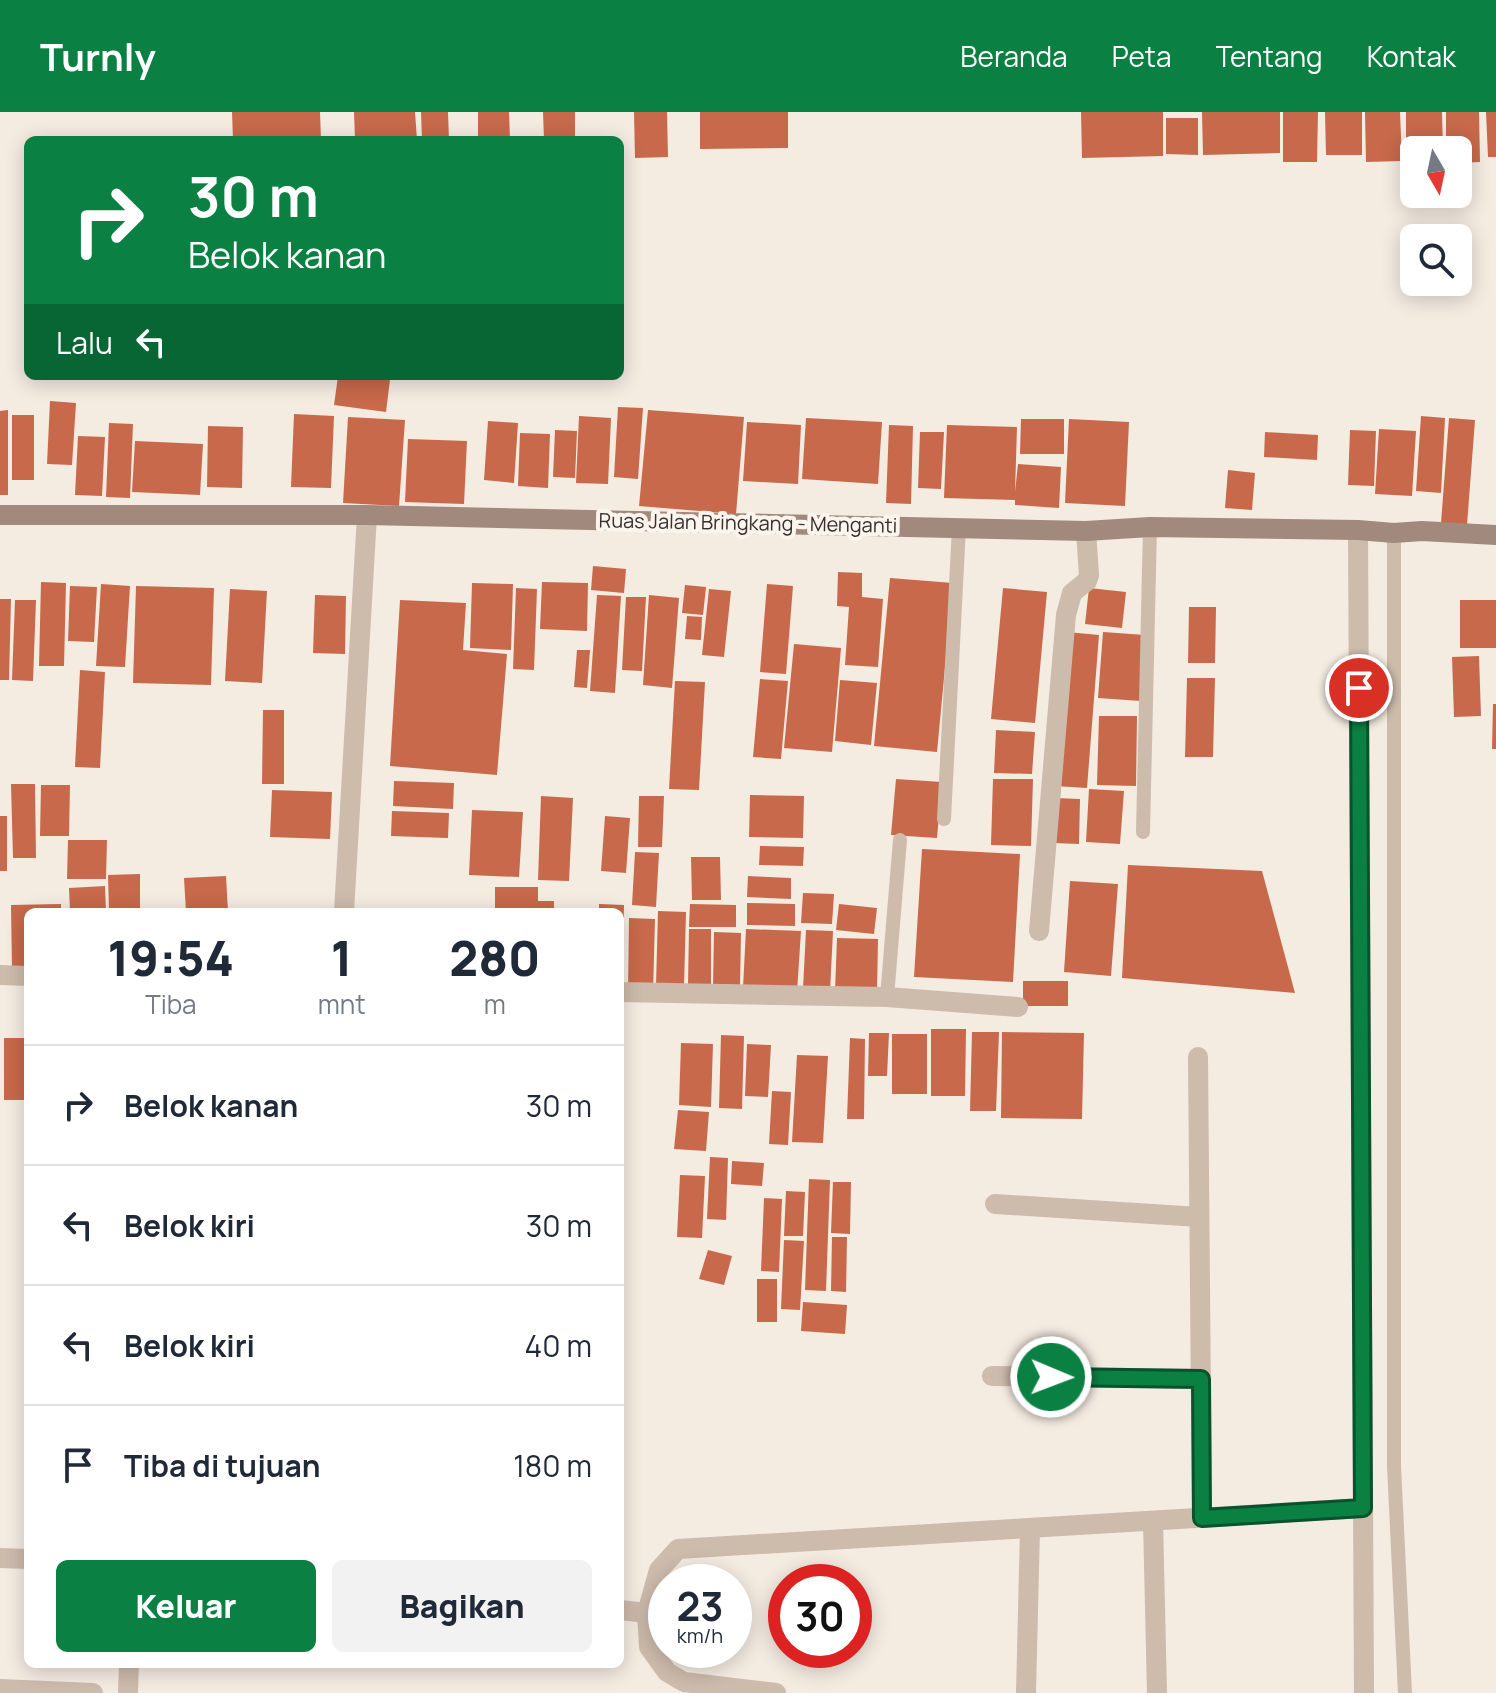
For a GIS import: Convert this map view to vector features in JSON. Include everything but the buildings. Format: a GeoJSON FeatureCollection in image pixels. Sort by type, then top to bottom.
{"type":"FeatureCollection","features":[{"type":"Feature","properties":{"kind":"main road","name":"Ruas Jalan Bringkang - Menganti"},"geometry":{"type":"LineString","coordinates":[[0,515],[367,515],[1086,531],[1150,527],[1496,535]]}},
{"type":"Feature","properties":{"kind":"street"},"geometry":{"type":"LineString","coordinates":[[344,908],[367,515]]}},
{"type":"Feature","properties":{"kind":"street"},"geometry":{"type":"LineString","coordinates":[[1358,530],[1364,1693]]}},
{"type":"Feature","properties":{"kind":"street"},"geometry":{"type":"LineString","coordinates":[[1039,931],[1066,615],[1072,593],[1087,581],[1089,575],[1086,531]]}},
{"type":"Feature","properties":{"kind":"street"},"geometry":{"type":"LineString","coordinates":[[0,975],[24,976]]}},
{"type":"Feature","properties":{"kind":"street"},"geometry":{"type":"LineString","coordinates":[[624,992],[887,997],[1018,1007]]}},
{"type":"Feature","properties":{"kind":"street"},"geometry":{"type":"LineString","coordinates":[[1198,1057],[1202,1518]]}},
{"type":"Feature","properties":{"kind":"street"},"geometry":{"type":"LineString","coordinates":[[995,1204],[1199,1217]]}},
{"type":"Feature","properties":{"kind":"street"},"geometry":{"type":"LineString","coordinates":[[992,1376],[1201,1379]]}},
{"type":"Feature","properties":{"kind":"street"},"geometry":{"type":"LineString","coordinates":[[776,1693],[684,1682],[667,1672],[649,1647],[647,1613],[659,1570],[678,1549],[1363,1508]]}},
{"type":"Feature","properties":{"kind":"street"},"geometry":{"type":"LineString","coordinates":[[1153,1521],[1157,1693]]}},
{"type":"Feature","properties":{"kind":"street"},"geometry":{"type":"LineString","coordinates":[[1026,1693],[1030,1528]]}},
{"type":"Feature","properties":{"kind":"street"},"geometry":{"type":"LineString","coordinates":[[0,1558],[24,1559]]}},
{"type":"Feature","properties":{"kind":"street"},"geometry":{"type":"LineString","coordinates":[[624,1610],[647,1613]]}},
{"type":"Feature","properties":{"kind":"street"},"geometry":{"type":"LineString","coordinates":[[128,1693],[129,1668]]}},
{"type":"Feature","properties":{"kind":"street"},"geometry":{"type":"LineString","coordinates":[[0,1689],[93,1693]]}},
{"type":"Feature","properties":{"kind":"lane"},"geometry":{"type":"LineString","coordinates":[[944,819],[959,527]]}},
{"type":"Feature","properties":{"kind":"lane"},"geometry":{"type":"LineString","coordinates":[[1143,832],[1150,527]]}},
{"type":"Feature","properties":{"kind":"lane"},"geometry":{"type":"LineString","coordinates":[[1394,533],[1394,1466],[1405,1693]]}},
{"type":"Feature","properties":{"kind":"lane"},"geometry":{"type":"LineString","coordinates":[[887,997],[900,840]]}},
{"type":"Feature","properties":{"kind":"route"},"geometry":{"type":"LineString","coordinates":[[1051,1377],[1201,1379],[1202,1518],[1363,1508],[1359,688]]}}]}
